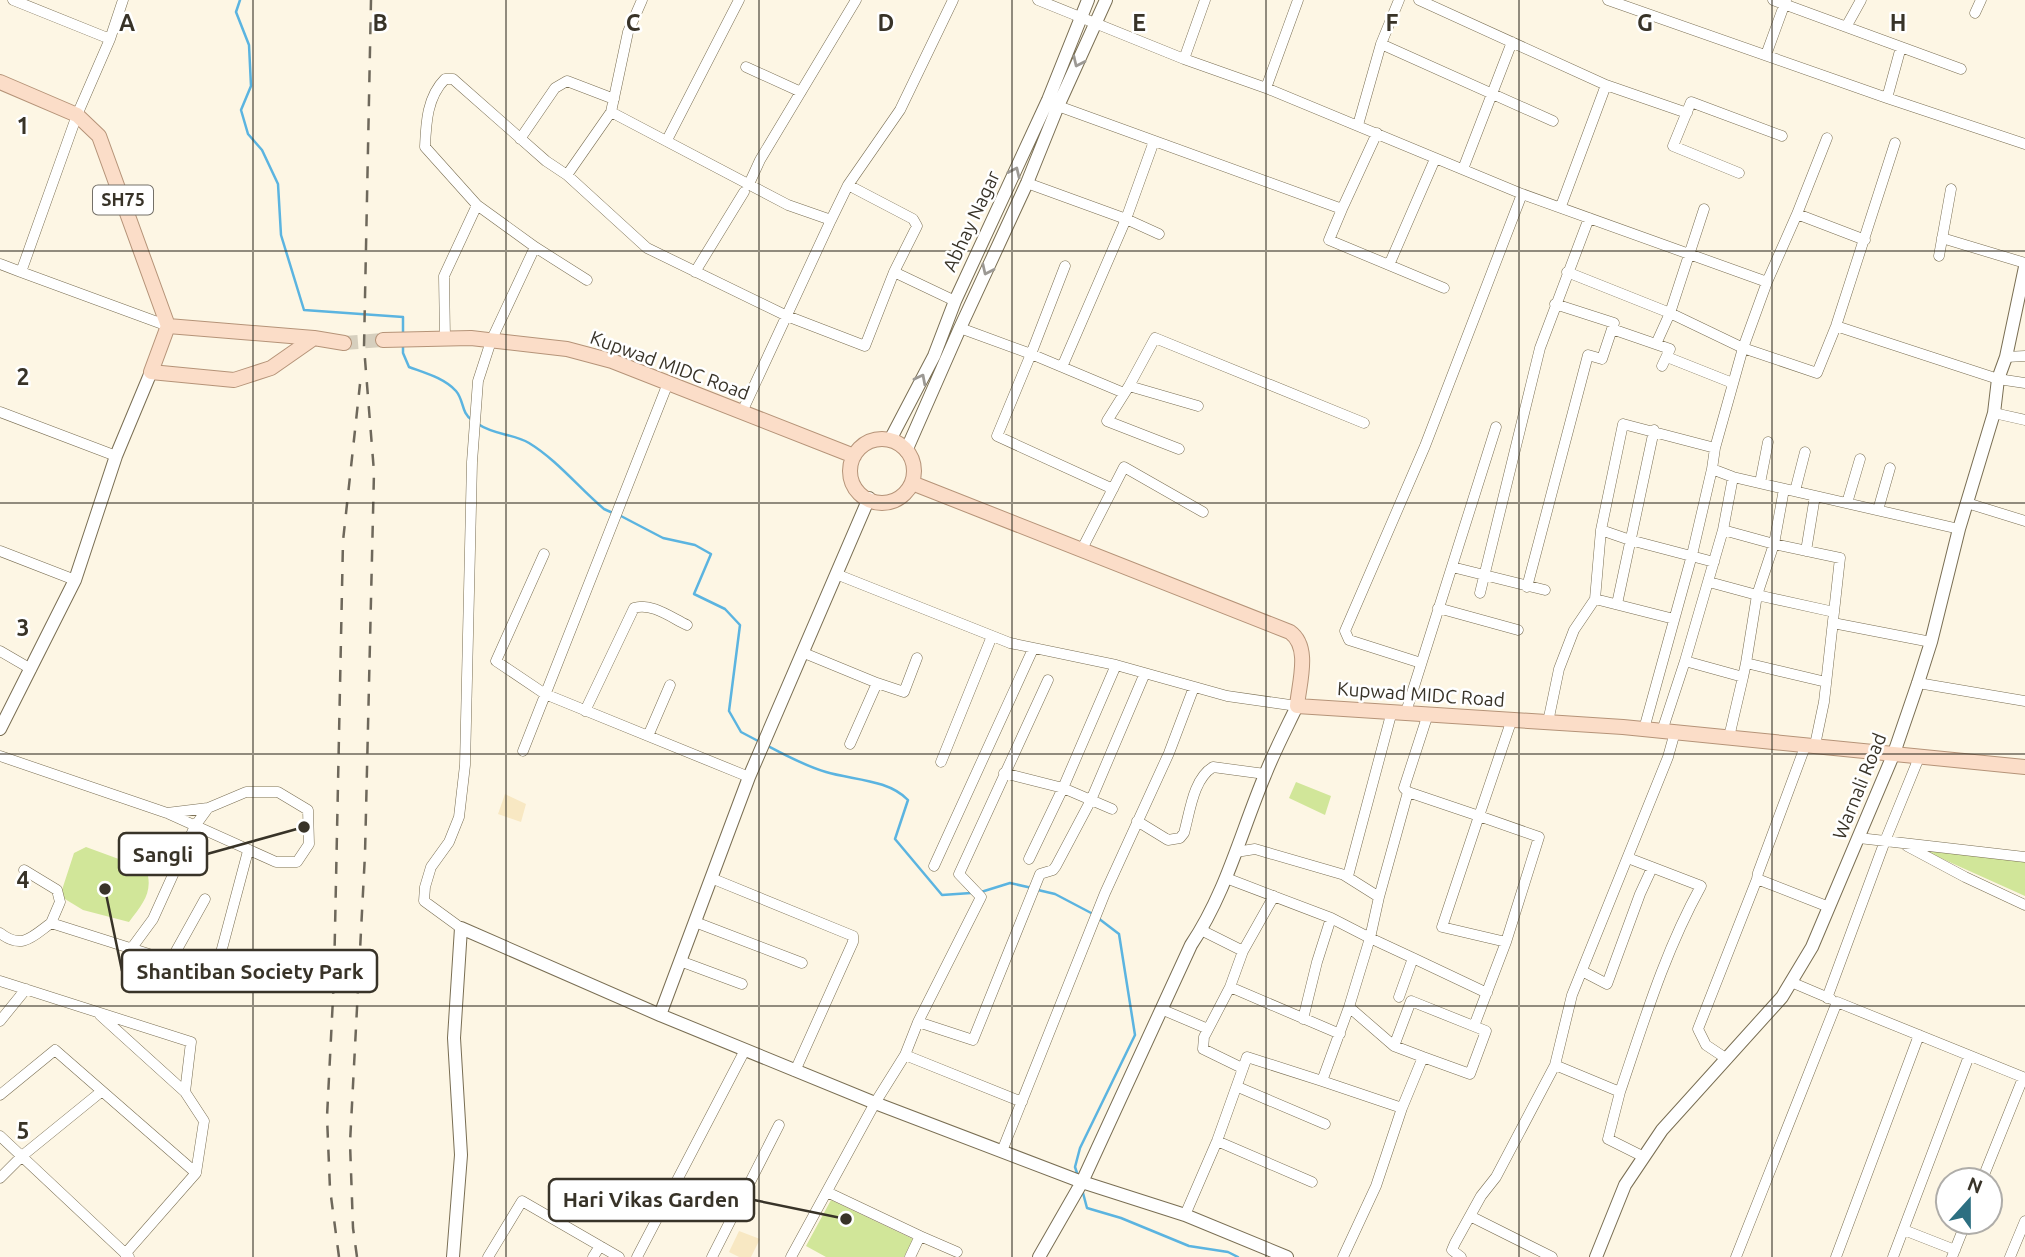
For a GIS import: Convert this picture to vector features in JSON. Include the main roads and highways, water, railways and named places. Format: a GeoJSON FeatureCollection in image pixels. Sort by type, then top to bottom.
{"type":"FeatureCollection","features":[{"type":"Feature","properties":{"kind":"main road","name":"Abhay Nagar"},"geometry":{"type":"LineString","coordinates":[[890,440],[934,356],[955,301],[1048,100],[1088,0]]}},
{"type":"Feature","properties":{"kind":"main road"},"geometry":{"type":"LineString","coordinates":[[906,451],[1106,0]]}},
{"type":"Feature","properties":{"kind":"main road","name":"SH75"},"geometry":{"type":"LineString","coordinates":[[0,82],[77,115],[99,136],[168,326]]}},
{"type":"Feature","properties":{"kind":"main road","name":"Warnali Road"},"geometry":{"type":"LineString","coordinates":[[1595,1257],[1625,1185],[1662,1130],[1782,996],[1812,947],[1829,908],[1894,752],[1931,642],[1959,529],[1994,413],[1998,379],[2006,357],[2025,265]]}},
{"type":"Feature","properties":{"kind":"main road"},"geometry":{"type":"LineString","coordinates":[[0,729],[75,580],[116,456],[168,326],[344,342]]}},
{"type":"Feature","properties":{"kind":"main road"},"geometry":{"type":"LineString","coordinates":[[151,372],[234,380],[271,368],[314,338]]}},
{"type":"Feature","properties":{"kind":"main road","name":"Kupwad MIDC Road"},"geometry":{"type":"LineString","coordinates":[[383,340],[445,338],[567,348],[612,361],[854,456]]}},
{"type":"Feature","properties":{"kind":"main road"},"geometry":{"type":"LineString","coordinates":[[890,440],[906,451],[913,464],[912,483],[900,498],[892,502],[874,502],[858,492],[853,484],[851,466],[854,456],[867,443],[890,440]]}},
{"type":"Feature","properties":{"kind":"main road"},"geometry":{"type":"LineString","coordinates":[[912,483],[1278,626],[1296,636],[1302,651],[1297,706],[1265,774],[1226,878],[1191,945],[1082,1182],[1039,1257]]}},
{"type":"Feature","properties":{"kind":"main road"},"geometry":{"type":"LineString","coordinates":[[660,1015],[749,777],[869,498]]}},
{"type":"Feature","properties":{"kind":"main road","name":"Kupwad MIDC Road"},"geometry":{"type":"LineString","coordinates":[[1297,706],[1669,731],[2025,767]]}},
{"type":"Feature","properties":{"kind":"main road"},"geometry":{"type":"LineString","coordinates":[[453,1257],[461,1155],[454,1038],[461,928],[660,1015],[875,1103],[1082,1182],[1185,1215],[1287,1257]]}},
{"type":"Feature","properties":{"kind":"waterway"},"geometry":{"type":"LineString","coordinates":[[240,0],[236,12],[249,45],[251,86],[241,110],[248,134],[262,150],[278,184],[281,235],[304,310],[403,317],[403,334]]}},
{"type":"Feature","properties":{"kind":"waterway"},"geometry":{"type":"LineString","coordinates":[[403,344],[403,353],[409,367],[434,376],[451,386],[472,420]]}},
{"type":"Feature","properties":{"kind":"waterway"},"geometry":{"type":"LineString","coordinates":[[478,424],[529,443],[604,509],[613,513]]}},
{"type":"Feature","properties":{"kind":"waterway"},"geometry":{"type":"LineString","coordinates":[[619,515],[663,538],[695,545],[711,554],[694,594],[725,609],[740,625],[729,711],[741,732],[760,742]]}},
{"type":"Feature","properties":{"kind":"waterway"},"geometry":{"type":"LineString","coordinates":[[766,745],[818,770],[880,784],[900,793],[908,800],[895,839],[942,895],[971,893]]}},
{"type":"Feature","properties":{"kind":"waterway"},"geometry":{"type":"LineString","coordinates":[[981,892],[1010,883],[1032,888]]}},
{"type":"Feature","properties":{"kind":"waterway"},"geometry":{"type":"LineString","coordinates":[[1038,890],[1055,894],[1093,914]]}},
{"type":"Feature","properties":{"kind":"waterway"},"geometry":{"type":"LineString","coordinates":[[1078,1176],[1075,1167],[1080,1148],[1135,1035],[1119,934],[1098,918]]}},
{"type":"Feature","properties":{"kind":"waterway"},"geometry":{"type":"LineString","coordinates":[[1083,1193],[1087,1208],[1121,1218],[1189,1246],[1228,1252],[1238,1257]]}},
{"type":"Feature","properties":{"kind":"tunnel"},"geometry":{"type":"LineString","coordinates":[[344,343],[383,340]]}},
{"type":"Feature","properties":{"kind":"railway"},"geometry":{"type":"LineString","coordinates":[[357,1257],[353,1228],[350,1143],[365,854],[374,472],[364,347],[371,0]]}},
{"type":"Feature","properties":{"kind":"railway"},"geometry":{"type":"LineString","coordinates":[[339,1257],[330,1189],[327,1117],[334,978],[343,541],[360,384]]}},
{"type":"Feature","properties":{"kind":"place","name":"Sangli"},"geometry":{"type":"Point","coordinates":[304,827]}},
{"type":"Feature","properties":{"kind":"place","name":"Shantiban Society Park"},"geometry":{"type":"Point","coordinates":[105,889]}},
{"type":"Feature","properties":{"kind":"place","name":"Hari Vikas Garden"},"geometry":{"type":"Point","coordinates":[846,1219]}}]}
